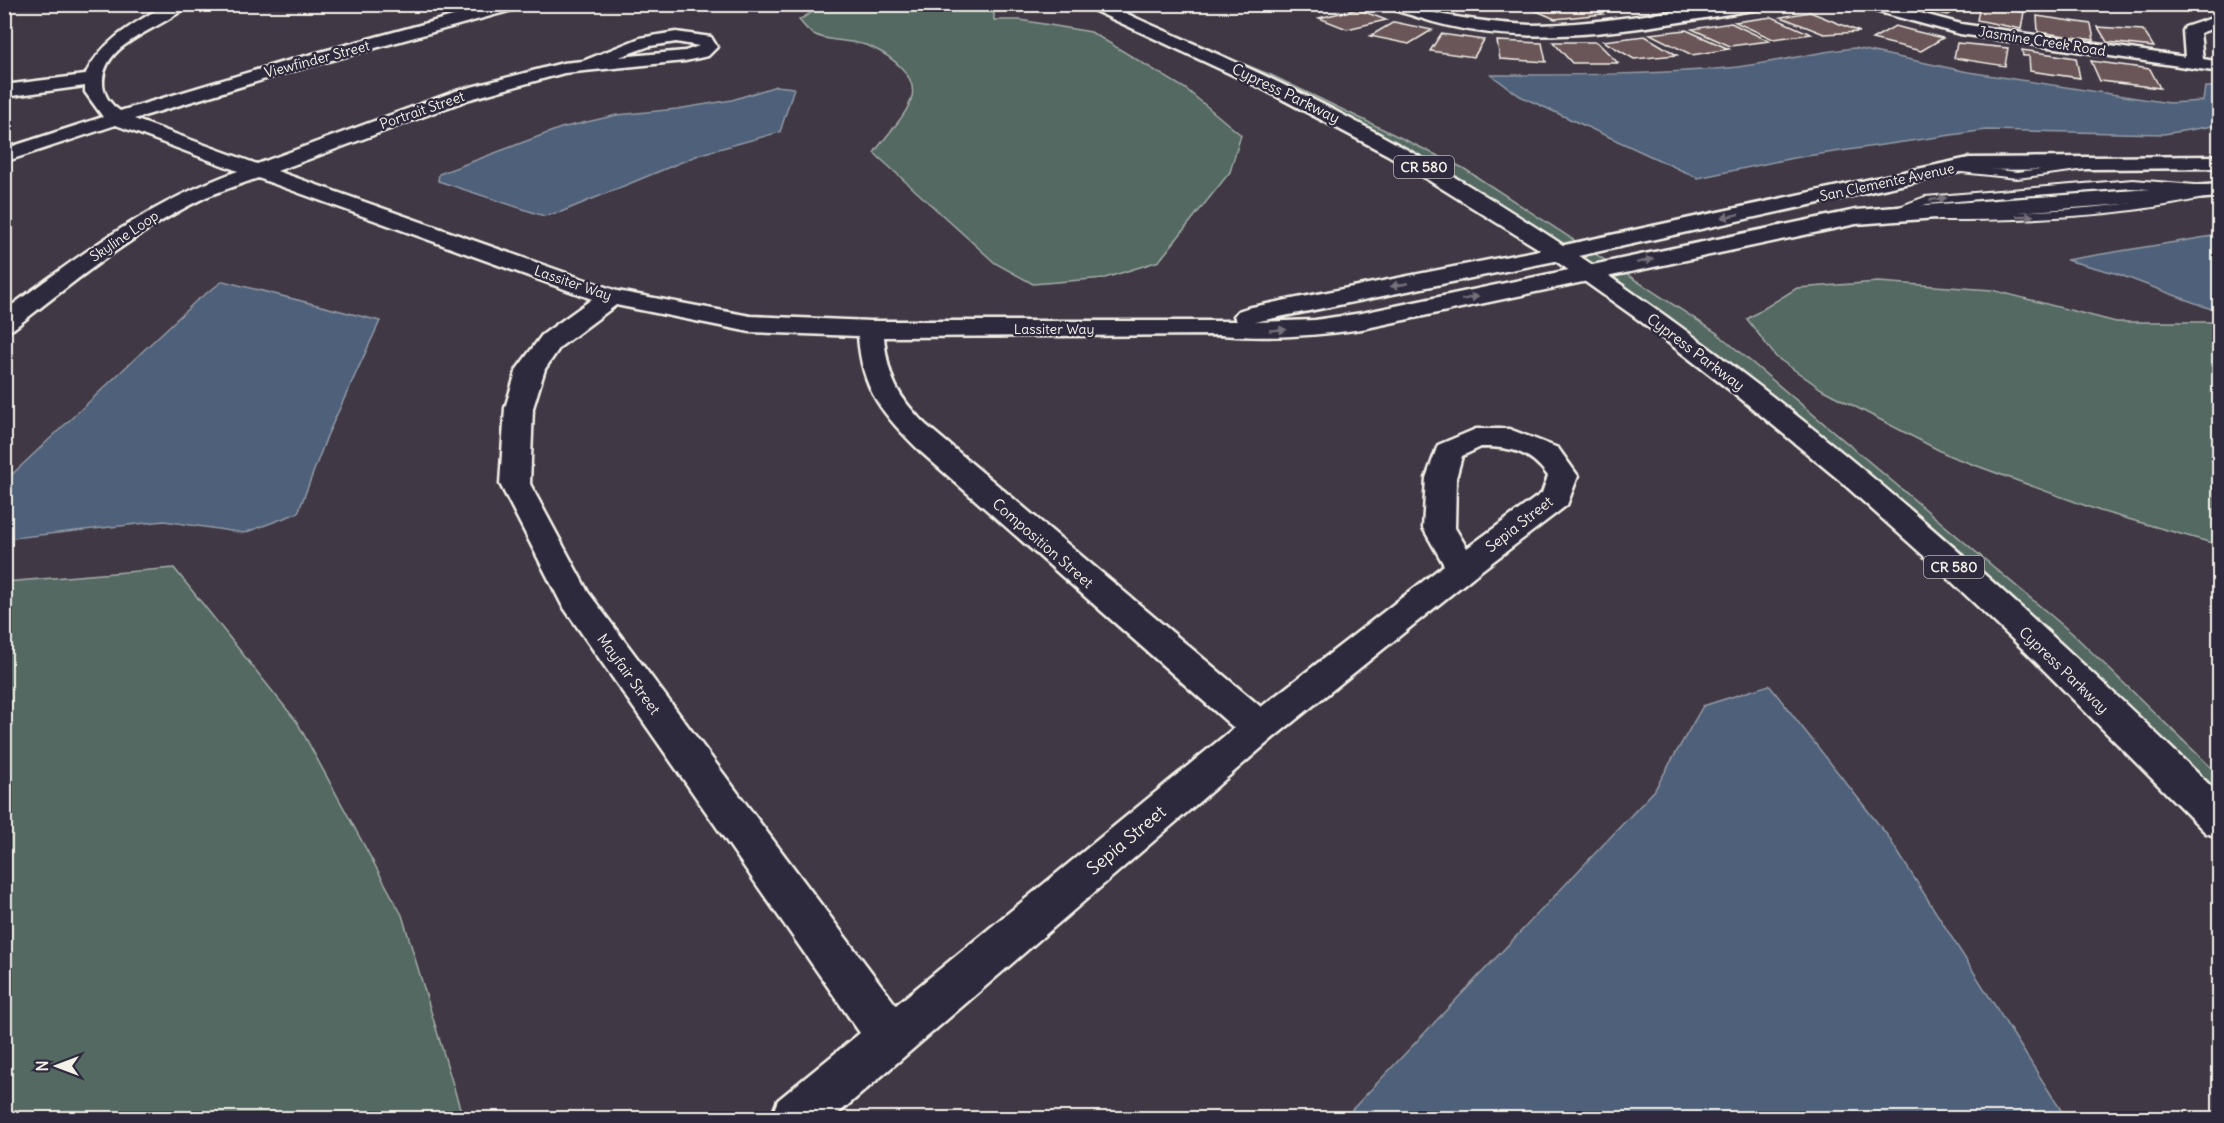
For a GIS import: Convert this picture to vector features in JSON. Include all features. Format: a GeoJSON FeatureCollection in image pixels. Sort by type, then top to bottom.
{"type":"FeatureCollection","features":[{"type":"Feature","properties":{"kind":"street"},"geometry":{"type":"LineString","coordinates":[[4,91],[93,79],[93,72],[109,50],[135,31],[180,4]]}},
{"type":"Feature","properties":{"kind":"street","name":"Viewfinder Street"},"geometry":{"type":"LineString","coordinates":[[118,118],[286,67],[517,4]]}},
{"type":"Feature","properties":{"kind":"street","name":"Cypress Parkway"},"geometry":{"type":"LineString","coordinates":[[1088,4],[1221,61],[1340,120],[1438,175],[1574,263],[1770,409],[1917,534],[2060,665],[2220,822]]}},
{"type":"Feature","properties":{"kind":"street"},"geometry":{"type":"LineString","coordinates":[[1394,4],[1440,19],[1526,29],[1558,30],[1760,4]]}},
{"type":"Feature","properties":{"kind":"street","name":"Jasmine Creek Road"},"geometry":{"type":"LineString","coordinates":[[1867,4],[1960,29],[2220,67]]}},
{"type":"Feature","properties":{"kind":"street"},"geometry":{"type":"LineString","coordinates":[[1630,8],[1657,19]]}},
{"type":"Feature","properties":{"kind":"street"},"geometry":{"type":"LineString","coordinates":[[2195,64],[2191,31],[2215,22]]}},
{"type":"Feature","properties":{"kind":"street","name":"Portrait Street"},"geometry":{"type":"LineString","coordinates":[[257,171],[463,95],[563,68],[685,56],[702,52],[708,47],[705,41],[695,38],[650,42],[616,52],[590,64]]}},
{"type":"Feature","properties":{"kind":"street","name":"Lassiter Way"},"geometry":{"type":"LineString","coordinates":[[93,79],[92,89],[105,109],[132,126],[611,297],[750,324],[870,329],[1220,327],[1269,331],[1315,328],[1362,321],[1574,263]]}},
{"type":"Feature","properties":{"kind":"street"},"geometry":{"type":"LineString","coordinates":[[4,156],[118,118]]}},
{"type":"Feature","properties":{"kind":"street","name":"San Clemente Avenue"},"geometry":{"type":"LineString","coordinates":[[1574,263],[1787,204],[1952,168],[2018,160],[2119,163],[2220,162]]}},
{"type":"Feature","properties":{"kind":"street"},"geometry":{"type":"LineString","coordinates":[[2119,163],[2166,187]]}},
{"type":"Feature","properties":{"kind":"street","name":"Skyline Loop"},"geometry":{"type":"LineString","coordinates":[[4,324],[108,244],[162,210],[200,192],[257,171]]}},
{"type":"Feature","properties":{"kind":"street","name":"San Clemente Avenue"},"geometry":{"type":"LineString","coordinates":[[1574,263],[1882,215],[2219,191]]}},
{"type":"Feature","properties":{"kind":"street"},"geometry":{"type":"LineString","coordinates":[[1787,204],[1825,223]]}},
{"type":"Feature","properties":{"kind":"street","name":"Lassiter Way"},"geometry":{"type":"LineString","coordinates":[[1220,327],[1253,313],[1574,263]]}},
{"type":"Feature","properties":{"kind":"street","name":"Mayfair Street"},"geometry":{"type":"LineString","coordinates":[[611,297],[551,341],[531,369],[519,408],[514,484],[574,597],[891,1037]]}},
{"type":"Feature","properties":{"kind":"street","name":"Composition Street"},"geometry":{"type":"LineString","coordinates":[[870,329],[876,380],[888,403],[931,446],[1260,728]]}},
{"type":"Feature","properties":{"kind":"street","name":"Sepia Street"},"geometry":{"type":"LineString","coordinates":[[796,1119],[1260,728],[1462,568],[1556,498],[1563,476],[1547,454],[1509,438],[1476,438],[1448,451],[1441,478],[1439,528],[1462,568]]}},
{"type":"Feature","properties":{"kind":"lane"},"geometry":{"type":"LineString","coordinates":[[1882,215],[1925,201],[2133,184],[2219,191]]}},
{"type":"Feature","properties":{"kind":"green space"},"geometry":{"type":"Polygon","coordinates":[[[824,5],[968,5],[994,13],[994,20],[1020,20],[1091,32],[1186,89],[1241,135],[1230,172],[1159,261],[1105,278],[1033,284],[995,263],[874,153],[911,100],[913,91],[907,75],[894,61],[878,51],[857,43],[818,36],[808,31],[799,20],[824,5]]]}},
{"type":"Feature","properties":{"kind":"green space"},"geometry":{"type":"Polygon","coordinates":[[[1156,28],[1271,75],[1463,168],[1717,333],[2073,634],[2219,775],[2219,796],[2098,681],[1975,570],[1851,463],[1723,361],[1591,266],[1454,178],[1309,99],[1156,28]]]}},
{"type":"Feature","properties":{"kind":"green space"},"geometry":{"type":"Polygon","coordinates":[[[1878,282],[1992,290],[2116,322],[2219,322],[2219,545],[2100,511],[1950,456],[1823,390],[1776,357],[1747,319],[1797,288],[1878,282]]]}},
{"type":"Feature","properties":{"kind":"green space"},"geometry":{"type":"Polygon","coordinates":[[[174,568],[297,722],[402,915],[463,1118],[5,1118],[5,582],[174,568]]]}},
{"type":"Feature","properties":{"kind":"water"},"geometry":{"type":"Polygon","coordinates":[[[1855,48],[1968,72],[2169,103],[2203,101],[2205,87],[2219,87],[2219,125],[2164,134],[1986,130],[1793,158],[1698,178],[1520,96],[1491,75],[1610,74],[1698,70],[1744,66],[1855,48]]]}},
{"type":"Feature","properties":{"kind":"water"},"geometry":{"type":"Polygon","coordinates":[[[776,86],[794,88],[780,132],[701,154],[561,212],[544,216],[438,181],[439,174],[561,128],[617,115],[677,109],[732,100],[776,86]]]}},
{"type":"Feature","properties":{"kind":"water"},"geometry":{"type":"Polygon","coordinates":[[[2219,235],[2219,312],[2115,273],[2066,260],[2219,235]]]}},
{"type":"Feature","properties":{"kind":"water"},"geometry":{"type":"Polygon","coordinates":[[[223,281],[380,321],[327,436],[298,513],[244,533],[164,521],[5,539],[5,481],[196,301],[223,281]]]}},
{"type":"Feature","properties":{"kind":"water"},"geometry":{"type":"Polygon","coordinates":[[[1769,685],[1887,835],[2066,1118],[1344,1118],[1654,791],[1703,706],[1769,685]]]}},
{"type":"Feature","properties":{"kind":"building"},"geometry":{"type":"Polygon","coordinates":[[[1297,4],[1352,4],[1354,5],[1309,12],[1297,4]]]}},
{"type":"Feature","properties":{"kind":"building"},"geometry":{"type":"Polygon","coordinates":[[[1539,4],[1581,4],[1603,14],[1555,19],[1527,7],[1539,4]]]}},
{"type":"Feature","properties":{"kind":"building"},"geometry":{"type":"Polygon","coordinates":[[[1912,4],[1968,4],[1948,15],[1908,6],[1912,4]]]}},
{"type":"Feature","properties":{"kind":"building"},"geometry":{"type":"Polygon","coordinates":[[[1980,5],[2024,12],[2021,29],[1977,20],[1980,5]]]}},
{"type":"Feature","properties":{"kind":"building"},"geometry":{"type":"Polygon","coordinates":[[[1357,9],[1386,20],[1347,29],[1319,18],[1357,9]]]}},
{"type":"Feature","properties":{"kind":"building"},"geometry":{"type":"Polygon","coordinates":[[[1810,12],[1860,32],[1824,34],[1781,17],[1810,12]]]}},
{"type":"Feature","properties":{"kind":"building"},"geometry":{"type":"Polygon","coordinates":[[[2037,16],[2091,24],[2094,40],[2038,32],[2037,16]]]}},
{"type":"Feature","properties":{"kind":"building"},"geometry":{"type":"Polygon","coordinates":[[[1772,17],[1811,34],[1773,39],[1735,22],[1772,17]]]}},
{"type":"Feature","properties":{"kind":"building"},"geometry":{"type":"Polygon","coordinates":[[[1394,22],[1432,30],[1409,44],[1370,36],[1394,22]]]}},
{"type":"Feature","properties":{"kind":"building"},"geometry":{"type":"Polygon","coordinates":[[[1731,23],[1769,41],[1730,46],[1692,29],[1731,23]]]}},
{"type":"Feature","properties":{"kind":"building"},"geometry":{"type":"Polygon","coordinates":[[[1895,26],[1943,38],[1921,51],[1872,39],[1895,26]]]}},
{"type":"Feature","properties":{"kind":"building"},"geometry":{"type":"Polygon","coordinates":[[[2098,27],[2143,30],[2154,47],[2107,42],[2098,27]]]}},
{"type":"Feature","properties":{"kind":"building"},"geometry":{"type":"Polygon","coordinates":[[[1686,30],[1729,49],[1692,55],[1650,34],[1686,30]]]}},
{"type":"Feature","properties":{"kind":"building"},"geometry":{"type":"Polygon","coordinates":[[[1441,34],[1484,40],[1474,57],[1430,51],[1441,34]]]}},
{"type":"Feature","properties":{"kind":"building"},"geometry":{"type":"Polygon","coordinates":[[[1645,36],[1677,55],[1634,59],[1603,41],[1645,36]]]}},
{"type":"Feature","properties":{"kind":"building"},"geometry":{"type":"Polygon","coordinates":[[[1497,41],[1542,43],[1546,62],[1500,59],[1497,41]]]}},
{"type":"Feature","properties":{"kind":"building"},"geometry":{"type":"Polygon","coordinates":[[[1553,42],[1597,42],[1618,63],[1572,63],[1553,42]]]}},
{"type":"Feature","properties":{"kind":"building"},"geometry":{"type":"Polygon","coordinates":[[[1957,43],[2008,48],[2005,66],[1954,58],[1957,43]]]}},
{"type":"Feature","properties":{"kind":"building"},"geometry":{"type":"Polygon","coordinates":[[[2022,50],[2076,58],[2080,78],[2030,71],[2029,56],[2023,56],[2022,50]]]}},
{"type":"Feature","properties":{"kind":"building"},"geometry":{"type":"Polygon","coordinates":[[[2091,61],[2150,69],[2160,88],[2100,81],[2091,61]]]}}]}
